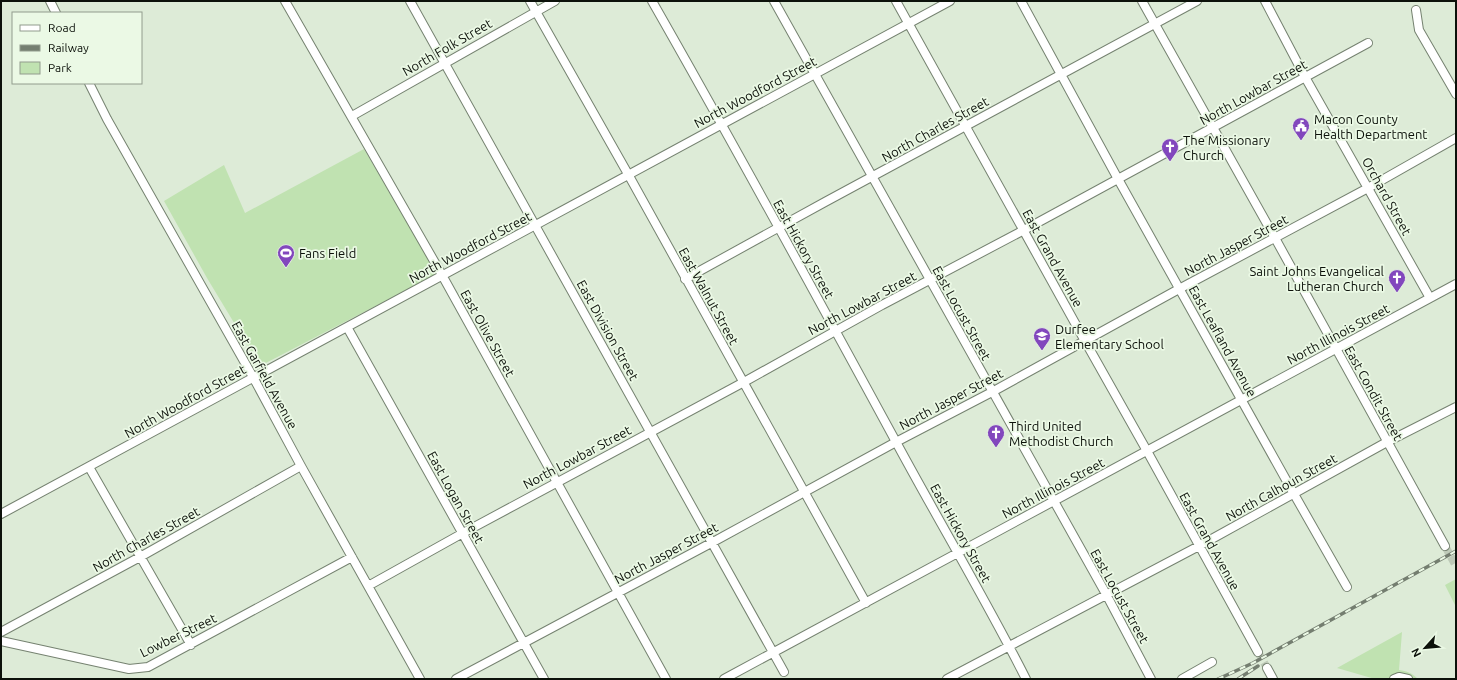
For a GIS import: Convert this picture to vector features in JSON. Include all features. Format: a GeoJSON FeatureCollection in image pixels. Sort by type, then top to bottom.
{"type":"FeatureCollection","features":[{"type":"Feature","properties":{"kind":"street"},"geometry":{"type":"LineString","coordinates":[[50,1],[56,12]]}},
{"type":"Feature","properties":{"kind":"street","name":"East Olive Street"},"geometry":{"type":"LineString","coordinates":[[285,1],[442,275],[666,679]]}},
{"type":"Feature","properties":{"kind":"street","name":"East Division Street"},"geometry":{"type":"LineString","coordinates":[[410,1],[713,542],[784,672]]}},
{"type":"Feature","properties":{"kind":"street","name":"East Walnut Street"},"geometry":{"type":"LineString","coordinates":[[530,1],[628,174],[866,603]]}},
{"type":"Feature","properties":{"kind":"street","name":"North Folk Street"},"geometry":{"type":"LineString","coordinates":[[352,116],[555,1]]}},
{"type":"Feature","properties":{"kind":"street","name":"East Hickory Street"},"geometry":{"type":"LineString","coordinates":[[652,1],[836,330],[896,442],[1010,646],[1026,679]]}},
{"type":"Feature","properties":{"kind":"street","name":"East Locust Street"},"geometry":{"type":"LineString","coordinates":[[774,1],[1053,502],[1106,594],[1151,679]]}},
{"type":"Feature","properties":{"kind":"street","name":"East Grand Avenue"},"geometry":{"type":"LineString","coordinates":[[896,1],[1258,652]]}},
{"type":"Feature","properties":{"kind":"street","name":"North Woodford Street"},"geometry":{"type":"LineString","coordinates":[[1,514],[253,376],[347,327],[950,1]]}},
{"type":"Feature","properties":{"kind":"street","name":"East Leafland Avenue"},"geometry":{"type":"LineString","coordinates":[[1021,1],[1118,179],[1347,587]]}},
{"type":"Feature","properties":{"kind":"street","name":"East Condit Street"},"geometry":{"type":"LineString","coordinates":[[1142,1],[1275,238],[1444,546]]}},
{"type":"Feature","properties":{"kind":"street","name":"North Charles Street"},"geometry":{"type":"LineString","coordinates":[[685,279],[1197,1]]}},
{"type":"Feature","properties":{"kind":"street","name":"Orchard Street"},"geometry":{"type":"LineString","coordinates":[[1265,1],[1305,77],[1430,298]]}},
{"type":"Feature","properties":{"kind":"street"},"geometry":{"type":"LineString","coordinates":[[1416,10],[1419,30],[1456,94]]}},
{"type":"Feature","properties":{"kind":"street","name":"North Lowbar Street"},"geometry":{"type":"LineString","coordinates":[[368,586],[556,482],[744,382],[836,330],[1024,230],[1368,42]]}},
{"type":"Feature","properties":{"kind":"street","name":"East Garfield Avenue"},"geometry":{"type":"LineString","coordinates":[[90,84],[107,119],[253,376],[301,466],[420,679]]}},
{"type":"Feature","properties":{"kind":"street","name":"North Jasper Street"},"geometry":{"type":"LineString","coordinates":[[456,679],[713,542],[804,491],[992,392],[1179,288],[1368,188],[1456,138]]}},
{"type":"Feature","properties":{"kind":"street","name":"North Illinois Street"},"geometry":{"type":"LineString","coordinates":[[724,679],[1456,284]]}},
{"type":"Feature","properties":{"kind":"street","name":"East Logan Street"},"geometry":{"type":"LineString","coordinates":[[347,327],[544,679]]}},
{"type":"Feature","properties":{"kind":"street","name":"North Calhoun Street"},"geometry":{"type":"LineString","coordinates":[[947,679],[1199,546],[1387,442],[1456,406]]}},
{"type":"Feature","properties":{"kind":"street","name":"North Charles Street"},"geometry":{"type":"LineString","coordinates":[[1,632],[140,557],[301,466]]}},
{"type":"Feature","properties":{"kind":"street"},"geometry":{"type":"LineString","coordinates":[[89,467],[190,644]]}},
{"type":"Feature","properties":{"kind":"street","name":"Lowber Street"},"geometry":{"type":"LineString","coordinates":[[1,641],[129,669],[148,666],[352,557]]}},
{"type":"Feature","properties":{"kind":"street"},"geometry":{"type":"LineString","coordinates":[[1182,679],[1212,662]]}},
{"type":"Feature","properties":{"kind":"street"},"geometry":{"type":"LineString","coordinates":[[1267,668],[1273,679]]}},
{"type":"Feature","properties":{"kind":"street"},"geometry":{"type":"LineString","coordinates":[[1394,679],[1399,677],[1408,679]]}},
{"type":"Feature","properties":{"kind":"green space"},"geometry":{"type":"Polygon","coordinates":[[[364,149],[437,274],[260,366],[207,278],[164,201],[224,165],[245,213],[364,149]]]}},
{"type":"Feature","properties":{"kind":"green space"},"geometry":{"type":"Polygon","coordinates":[[[1456,579],[1456,607],[1445,585],[1456,579]]]}},
{"type":"Feature","properties":{"kind":"green space"},"geometry":{"type":"Polygon","coordinates":[[[1402,632],[1399,670],[1414,675],[1418,679],[1375,679],[1337,668],[1402,632]]]}},
{"type":"Feature","properties":{"kind":"tunnel"},"geometry":{"type":"LineString","coordinates":[[1445,546],[1456,566]]}},
{"type":"Feature","properties":{"kind":"tunnel"},"geometry":{"type":"LineString","coordinates":[[1258,652],[1267,668]]}},
{"type":"Feature","properties":{"kind":"railway"},"geometry":{"type":"LineString","coordinates":[[1218,679],[1253,663],[1456,551]]}},
{"type":"Feature","properties":{"kind":"railway"},"geometry":{"type":"LineString","coordinates":[[1238,679],[1258,666]]}},
{"type":"Feature","properties":{"kind":"place","name":"Macon County Health Department"},"geometry":{"type":"Point","coordinates":[1301,141]}},
{"type":"Feature","properties":{"kind":"place","name":"The Missionary Church"},"geometry":{"type":"Point","coordinates":[1170,162]}},
{"type":"Feature","properties":{"kind":"place","name":"Fans Field"},"geometry":{"type":"Point","coordinates":[286,268]}},
{"type":"Feature","properties":{"kind":"place","name":"Saint Johns Evangelical Lutheran Church"},"geometry":{"type":"Point","coordinates":[1397,293]}},
{"type":"Feature","properties":{"kind":"place","name":"Durfee Elementary School"},"geometry":{"type":"Point","coordinates":[1042,351]}},
{"type":"Feature","properties":{"kind":"place","name":"Third United Methodist Church"},"geometry":{"type":"Point","coordinates":[996,448]}}]}
